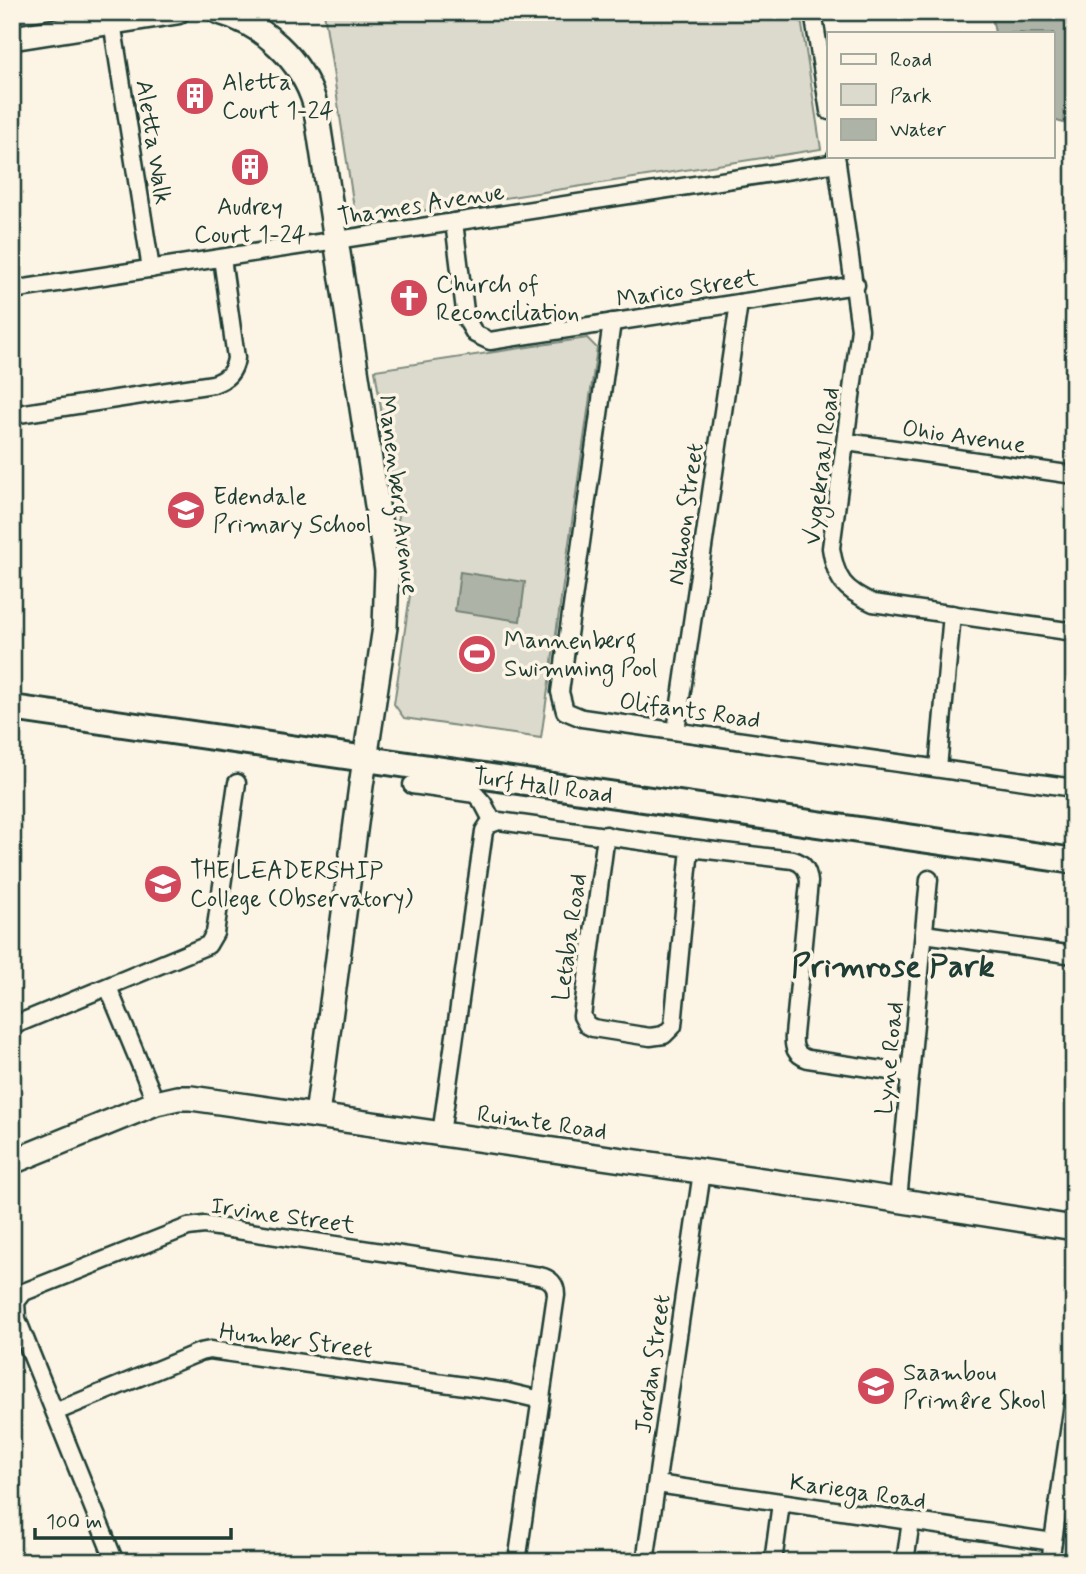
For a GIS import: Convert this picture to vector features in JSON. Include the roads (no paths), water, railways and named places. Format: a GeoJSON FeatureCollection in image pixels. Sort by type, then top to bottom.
{"type":"FeatureCollection","features":[{"type":"Feature","properties":{"kind":"main road","name":"Turf Hall Road"},"geometry":{"type":"LineString","coordinates":[[12,708],[1074,861]]}},
{"type":"Feature","properties":{"kind":"street"},"geometry":{"type":"LineString","coordinates":[[12,38],[177,12]]}},
{"type":"Feature","properties":{"kind":"street","name":"Manenberg Avenue"},"geometry":{"type":"LineString","coordinates":[[219,12],[251,26],[291,59],[308,84],[318,116],[387,570],[385,626],[317,1115]]}},
{"type":"Feature","properties":{"kind":"street"},"geometry":{"type":"LineString","coordinates":[[813,12],[827,99]]}},
{"type":"Feature","properties":{"kind":"street","name":"Aletta Walk"},"geometry":{"type":"LineString","coordinates":[[113,22],[151,269]]}},
{"type":"Feature","properties":{"kind":"street","name":"Thames Avenue"},"geometry":{"type":"LineString","coordinates":[[12,290],[836,160]]}},
{"type":"Feature","properties":{"kind":"street","name":"Vygekraal Road"},"geometry":{"type":"LineString","coordinates":[[836,160],[856,285],[860,329],[831,548],[834,566],[841,582],[853,594],[873,603],[1074,632]]}},
{"type":"Feature","properties":{"kind":"street","name":"Marico Street"},"geometry":{"type":"LineString","coordinates":[[454,222],[466,319],[472,331],[490,341],[856,285]]}},
{"type":"Feature","properties":{"kind":"street"},"geometry":{"type":"LineString","coordinates":[[12,415],[213,384],[227,378],[236,358],[222,258]]}},
{"type":"Feature","properties":{"kind":"street","name":"Nahoon Street"},"geometry":{"type":"LineString","coordinates":[[676,731],[739,303]]}},
{"type":"Feature","properties":{"kind":"street","name":"Olifants Road"},"geometry":{"type":"LineString","coordinates":[[612,322],[560,692],[565,711],[583,718],[1074,788]]}},
{"type":"Feature","properties":{"kind":"street","name":"Ohio Avenue"},"geometry":{"type":"LineString","coordinates":[[847,442],[1074,475]]}},
{"type":"Feature","properties":{"kind":"street"},"geometry":{"type":"LineString","coordinates":[[938,768],[952,614]]}},
{"type":"Feature","properties":{"kind":"street"},"geometry":{"type":"LineString","coordinates":[[12,1026],[202,948],[213,939],[237,783]]}},
{"type":"Feature","properties":{"kind":"street"},"geometry":{"type":"LineString","coordinates":[[412,785],[475,794],[493,822]]}},
{"type":"Feature","properties":{"kind":"street"},"geometry":{"type":"LineString","coordinates":[[441,1134],[484,831],[493,822],[503,821],[801,863],[809,882],[794,1049],[808,1059],[910,1074]]}},
{"type":"Feature","properties":{"kind":"street","name":"Letaba Road"},"geometry":{"type":"LineString","coordinates":[[606,835],[582,1016],[587,1025],[593,1028],[650,1037],[664,1035],[673,1026],[690,848]]}},
{"type":"Feature","properties":{"kind":"street","name":"Lyne Road"},"geometry":{"type":"LineString","coordinates":[[898,1200],[929,879]]}},
{"type":"Feature","properties":{"kind":"street"},"geometry":{"type":"LineString","coordinates":[[924,934],[1074,955]]}},
{"type":"Feature","properties":{"kind":"street"},"geometry":{"type":"LineString","coordinates":[[108,987],[156,1104]]}},
{"type":"Feature","properties":{"kind":"street","name":"Ruimte Road"},"geometry":{"type":"LineString","coordinates":[[12,1162],[156,1104],[178,1098],[201,1099],[1074,1228]]}},
{"type":"Feature","properties":{"kind":"street","name":"Jordan Street"},"geometry":{"type":"LineString","coordinates":[[645,1562],[702,1172]]}},
{"type":"Feature","properties":{"kind":"street","name":"Irvine Street"},"geometry":{"type":"LineString","coordinates":[[115,1562],[17,1319],[15,1306],[20,1294],[188,1227],[204,1225],[548,1278],[555,1286],[556,1295],[517,1562]]}},
{"type":"Feature","properties":{"kind":"street","name":"Humber Street"},"geometry":{"type":"LineString","coordinates":[[55,1412],[210,1350],[507,1392],[541,1400]]}},
{"type":"Feature","properties":{"kind":"street"},"geometry":{"type":"LineString","coordinates":[[1050,1562],[1074,1397]]}},
{"type":"Feature","properties":{"kind":"street","name":"Kariega Road"},"geometry":{"type":"LineString","coordinates":[[657,1484],[1053,1542]]}},
{"type":"Feature","properties":{"kind":"street"},"geometry":{"type":"LineString","coordinates":[[773,1562],[781,1503]]}},
{"type":"Feature","properties":{"kind":"street"},"geometry":{"type":"LineString","coordinates":[[905,1562],[911,1521]]}},
{"type":"Feature","properties":{"kind":"water"},"geometry":{"type":"Polygon","coordinates":[[[991,12],[1074,12],[1074,126],[1054,120],[1054,32],[995,32],[991,12]]]}},
{"type":"Feature","properties":{"kind":"water"},"geometry":{"type":"Polygon","coordinates":[[[460,572],[525,582],[520,621],[455,611],[460,572]]]}},
{"type":"Feature","properties":{"kind":"place","name":"Aletta Court 1-24"},"geometry":{"type":"Point","coordinates":[195,96]}},
{"type":"Feature","properties":{"kind":"place","name":"Audrey Court 1-24"},"geometry":{"type":"Point","coordinates":[250,167]}},
{"type":"Feature","properties":{"kind":"place","name":"Church of Reconciliation"},"geometry":{"type":"Point","coordinates":[409,298]}},
{"type":"Feature","properties":{"kind":"place","name":"Edendale Primary School"},"geometry":{"type":"Point","coordinates":[186,510]}},
{"type":"Feature","properties":{"kind":"place","name":"Mannenberg Swimming Pool"},"geometry":{"type":"Point","coordinates":[477,654]}},
{"type":"Feature","properties":{"kind":"place","name":"THE LEADERSHIP College (Observatory)"},"geometry":{"type":"Point","coordinates":[163,884]}},
{"type":"Feature","properties":{"kind":"place","name":"Saambou Primêre Skool"},"geometry":{"type":"Point","coordinates":[876,1386]}},
{"type":"Feature","properties":{"kind":"district","name":"Primrose Park"},"geometry":{"type":"Point","coordinates":[893,965]}}]}
